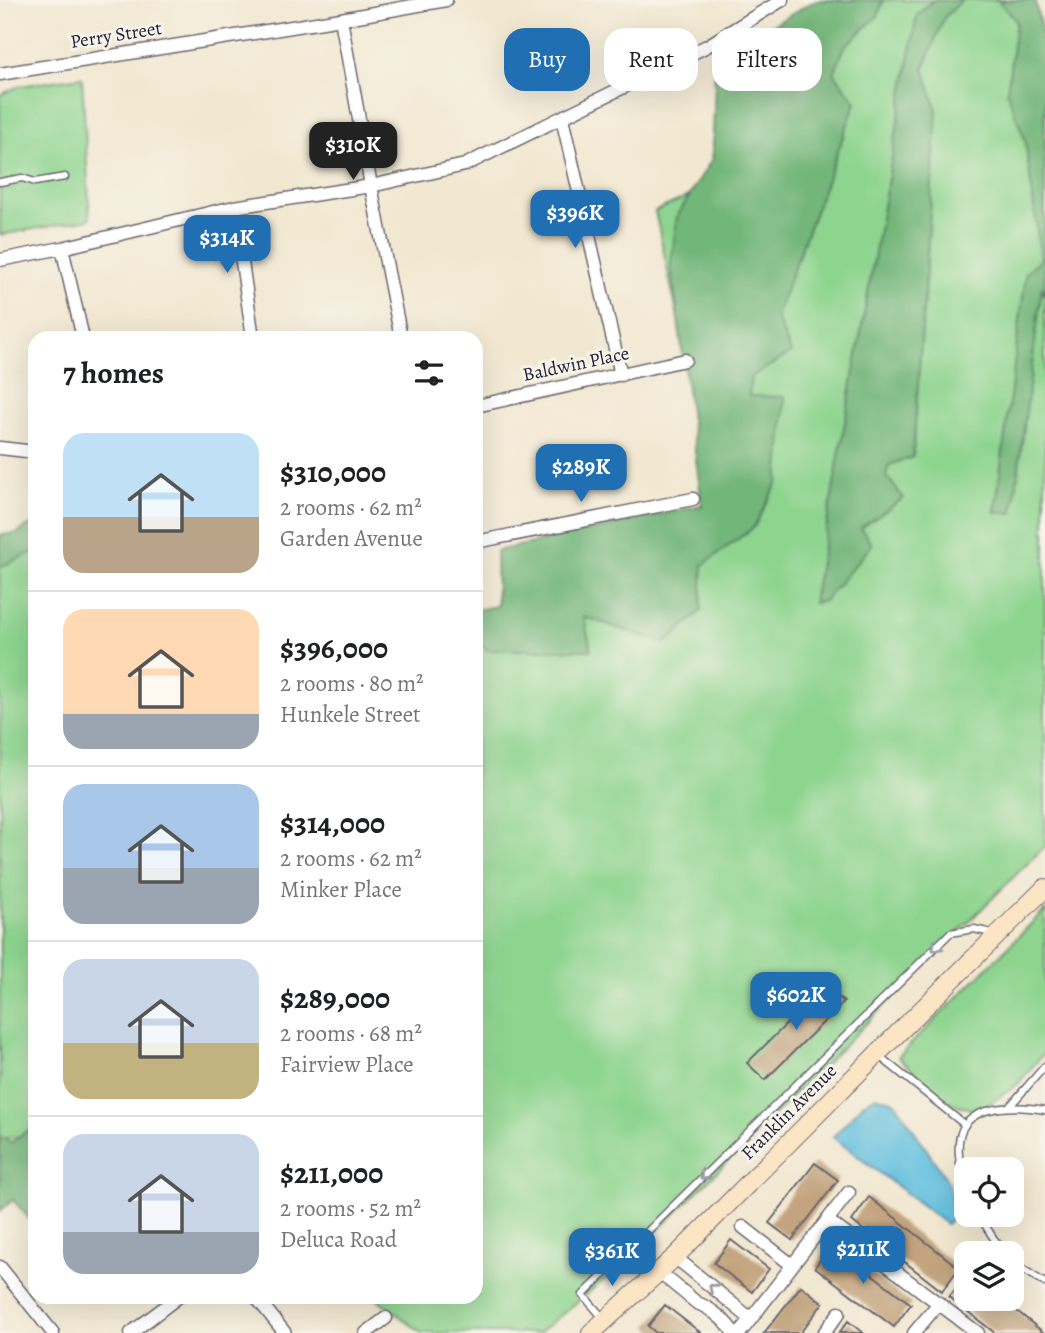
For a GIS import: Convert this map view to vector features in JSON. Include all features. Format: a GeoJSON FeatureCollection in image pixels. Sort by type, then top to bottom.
{"type":"FeatureCollection","features":[{"type":"Feature","properties":{"kind":"main road","name":"Franklin Avenue"},"geometry":{"type":"LineString","coordinates":[[591,1333],[675,1257],[1045,888]]}},
{"type":"Feature","properties":{"kind":"street","name":"Perry Street"},"geometry":{"type":"LineString","coordinates":[[0,74],[341,19],[408,3],[446,0]]}},
{"type":"Feature","properties":{"kind":"street"},"geometry":{"type":"LineString","coordinates":[[0,260],[234,207],[371,186],[464,164],[707,46],[775,2]]}},
{"type":"Feature","properties":{"kind":"street"},"geometry":{"type":"LineString","coordinates":[[341,19],[400,331]]}},
{"type":"Feature","properties":{"kind":"street"},"geometry":{"type":"LineString","coordinates":[[562,118],[621,375]]}},
{"type":"Feature","properties":{"kind":"street"},"geometry":{"type":"LineString","coordinates":[[234,207],[252,331]]}},
{"type":"Feature","properties":{"kind":"street"},"geometry":{"type":"LineString","coordinates":[[62,248],[81,331]]}},
{"type":"Feature","properties":{"kind":"street","name":"Baldwin Place"},"geometry":{"type":"LineString","coordinates":[[483,404],[685,360]]}},
{"type":"Feature","properties":{"kind":"street"},"geometry":{"type":"LineString","coordinates":[[0,448],[28,452]]}},
{"type":"Feature","properties":{"kind":"street"},"geometry":{"type":"LineString","coordinates":[[483,541],[693,499]]}},
{"type":"Feature","properties":{"kind":"street"},"geometry":{"type":"LineString","coordinates":[[740,1333],[849,1192]]}},
{"type":"Feature","properties":{"kind":"street"},"geometry":{"type":"LineString","coordinates":[[827,1220],[978,1333]]}},
{"type":"Feature","properties":{"kind":"street"},"geometry":{"type":"LineString","coordinates":[[743,1227],[792,1265]]}},
{"type":"Feature","properties":{"kind":"street"},"geometry":{"type":"LineString","coordinates":[[675,1257],[751,1319]]}},
{"type":"Feature","properties":{"kind":"street"},"geometry":{"type":"LineString","coordinates":[[1,1272],[28,1304]]}},
{"type":"Feature","properties":{"kind":"street"},"geometry":{"type":"LineString","coordinates":[[659,1272],[730,1327],[732,1333]]}},
{"type":"Feature","properties":{"kind":"street"},"geometry":{"type":"LineString","coordinates":[[914,1333],[939,1303]]}},
{"type":"Feature","properties":{"kind":"street"},"geometry":{"type":"LineString","coordinates":[[28,1304],[53,1333]]}},
{"type":"Feature","properties":{"kind":"street"},"geometry":{"type":"LineString","coordinates":[[131,1333],[169,1304]]}},
{"type":"Feature","properties":{"kind":"street"},"geometry":{"type":"LineString","coordinates":[[262,1304],[285,1333]]}},
{"type":"Feature","properties":{"kind":"street"},"geometry":{"type":"LineString","coordinates":[[824,1333],[839,1313]]}},
{"type":"Feature","properties":{"kind":"street"},"geometry":{"type":"LineString","coordinates":[[366,1333],[386,1318]]}},
{"type":"Feature","properties":{"kind":"lane"},"geometry":{"type":"LineString","coordinates":[[0,182],[22,178],[35,182],[65,177]]}},
{"type":"Feature","properties":{"kind":"lane"},"geometry":{"type":"LineString","coordinates":[[605,1320],[583,1295],[950,933],[974,929],[998,935]]}},
{"type":"Feature","properties":{"kind":"lane"},"geometry":{"type":"LineString","coordinates":[[876,1054],[965,1125]]}},
{"type":"Feature","properties":{"kind":"lane"},"geometry":{"type":"LineString","coordinates":[[1010,1106],[1045,1066]]}},
{"type":"Feature","properties":{"kind":"lane"},"geometry":{"type":"LineString","coordinates":[[961,1157],[960,1140],[965,1125],[978,1115],[1010,1106],[1045,1111]]}},
{"type":"Feature","properties":{"kind":"lane"},"geometry":{"type":"LineString","coordinates":[[1024,1270],[1045,1283]]}},
{"type":"Feature","properties":{"kind":"green space"},"geometry":{"type":"Polygon","coordinates":[[[816,0],[883,0],[878,16],[845,46],[834,73],[856,102],[776,316],[791,353],[751,377],[749,396],[785,397],[778,482],[754,527],[703,565],[701,611],[666,643],[584,617],[591,650],[487,650],[483,645],[483,609],[497,606],[496,551],[702,505],[671,265],[677,216],[712,159],[715,91],[822,91],[822,28],[768,28],[816,0]]]}},
{"type":"Feature","properties":{"kind":"green space"},"geometry":{"type":"Polygon","coordinates":[[[864,0],[1031,0],[1045,76],[1045,846],[626,1262],[539,1333],[422,1333],[383,1304],[483,1304],[483,615],[719,510],[655,211],[730,178],[716,91],[822,91],[822,28],[809,28],[864,0]]]}},
{"type":"Feature","properties":{"kind":"green space"},"geometry":{"type":"Polygon","coordinates":[[[933,0],[962,0],[944,18],[924,68],[937,111],[913,457],[889,465],[886,476],[904,498],[861,528],[872,545],[824,601],[813,603],[917,15],[933,0]]]}},
{"type":"Feature","properties":{"kind":"green space"},"geometry":{"type":"Polygon","coordinates":[[[998,0],[1035,0],[1045,48],[1045,297],[1042,287],[1013,513],[995,512],[1026,273],[1041,259],[1025,140],[1007,92],[1016,21],[998,0]]]}},
{"type":"Feature","properties":{"kind":"green space"},"geometry":{"type":"Polygon","coordinates":[[[82,77],[90,219],[0,235],[0,95],[19,86],[82,77]]]}},
{"type":"Feature","properties":{"kind":"green space"},"geometry":{"type":"Polygon","coordinates":[[[28,526],[28,554],[0,567],[0,535],[17,533],[28,526]]]}},
{"type":"Feature","properties":{"kind":"green space"},"geometry":{"type":"Polygon","coordinates":[[[28,534],[28,1135],[0,1139],[0,547],[28,534]]]}},
{"type":"Feature","properties":{"kind":"green space"},"geometry":{"type":"Polygon","coordinates":[[[1045,910],[1045,1052],[1017,1085],[978,1111],[947,1102],[898,1057],[1045,910]]]}},
{"type":"Feature","properties":{"kind":"green space"},"geometry":{"type":"Polygon","coordinates":[[[28,1131],[28,1217],[13,1200],[0,1211],[0,1137],[11,1142],[28,1131]]]}},
{"type":"Feature","properties":{"kind":"water"},"geometry":{"type":"Polygon","coordinates":[[[876,1096],[895,1102],[949,1183],[954,1216],[946,1224],[833,1137],[864,1103],[876,1096]]]}},
{"type":"Feature","properties":{"kind":"building"},"geometry":{"type":"Polygon","coordinates":[[[826,985],[844,1002],[765,1080],[747,1063],[826,985]]]}},
{"type":"Feature","properties":{"kind":"building"},"geometry":{"type":"Polygon","coordinates":[[[815,1163],[838,1180],[792,1240],[769,1223],[815,1163]]]}},
{"type":"Feature","properties":{"kind":"building"},"geometry":{"type":"Polygon","coordinates":[[[869,1197],[954,1264],[954,1275],[942,1291],[852,1221],[869,1197]]]}},
{"type":"Feature","properties":{"kind":"building"},"geometry":{"type":"Polygon","coordinates":[[[731,1240],[769,1269],[752,1292],[714,1263],[731,1240]]]}},
{"type":"Feature","properties":{"kind":"building"},"geometry":{"type":"Polygon","coordinates":[[[832,1244],[911,1304],[894,1327],[815,1267],[832,1244]]]}},
{"type":"Feature","properties":{"kind":"building"},"geometry":{"type":"Polygon","coordinates":[[[801,1286],[823,1303],[800,1333],[764,1333],[801,1286]]]}},
{"type":"Feature","properties":{"kind":"building"},"geometry":{"type":"Polygon","coordinates":[[[665,1305],[701,1333],[656,1333],[648,1326],[665,1305]]]}},
{"type":"Feature","properties":{"kind":"building"},"geometry":{"type":"Polygon","coordinates":[[[967,1311],[1017,1311],[1044,1333],[995,1333],[967,1311]]]}},
{"type":"Feature","properties":{"kind":"building"},"geometry":{"type":"Polygon","coordinates":[[[848,1321],[863,1333],[839,1333],[848,1321]]]}}]}
